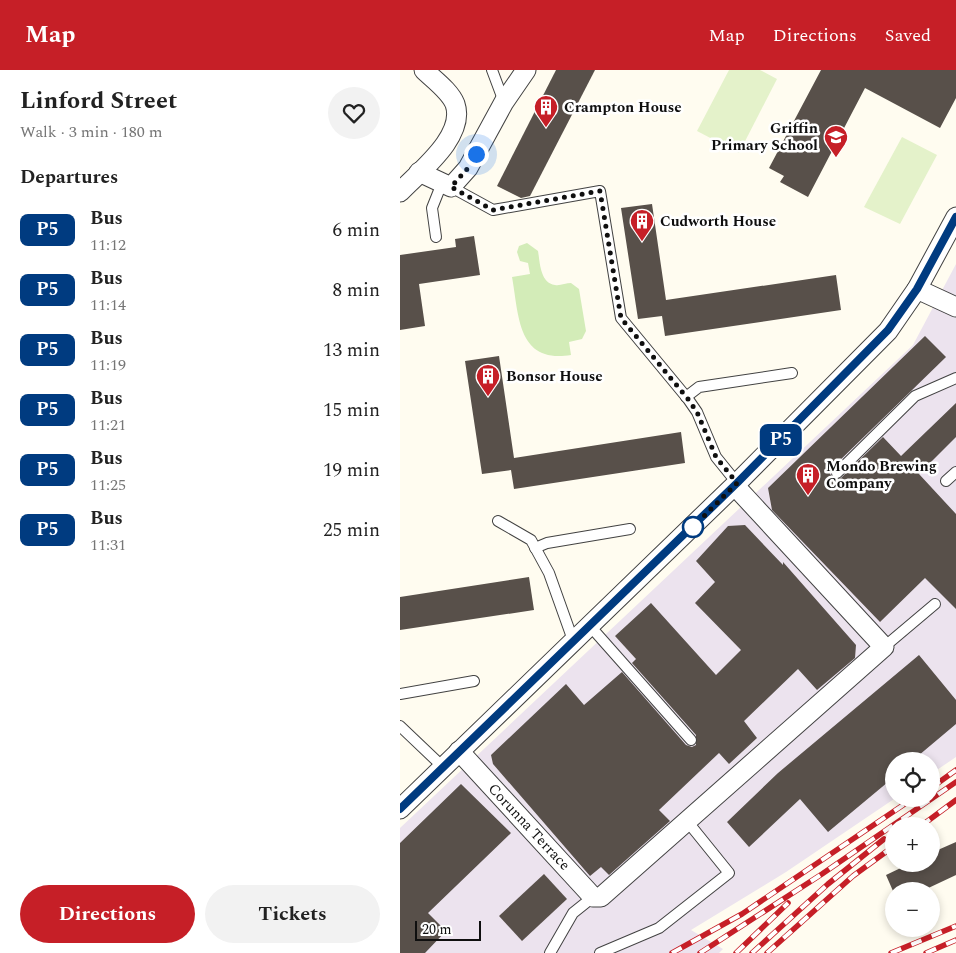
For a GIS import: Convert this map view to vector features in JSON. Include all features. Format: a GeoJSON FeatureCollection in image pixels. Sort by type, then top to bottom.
{"type":"FeatureCollection","features":[{"type":"Feature","properties":{"kind":"street"},"geometry":{"type":"LineString","coordinates":[[400,192],[449,140],[456,123],[454,104],[444,90],[424,70]]}},
{"type":"Feature","properties":{"kind":"street"},"geometry":{"type":"LineString","coordinates":[[418,172],[446,185],[468,168],[504,102],[526,70]]}},
{"type":"Feature","properties":{"kind":"street"},"geometry":{"type":"LineString","coordinates":[[400,809],[442,766],[574,643],[736,485],[888,330],[917,289],[956,217]]}},
{"type":"Feature","properties":{"kind":"street"},"geometry":{"type":"LineString","coordinates":[[917,289],[956,308]]}},
{"type":"Feature","properties":{"kind":"street"},"geometry":{"type":"LineString","coordinates":[[597,897],[688,821],[884,647],[736,485]]}},
{"type":"Feature","properties":{"kind":"street","name":"Corunna Terrace"},"geometry":{"type":"LineString","coordinates":[[459,751],[597,897]]}},
{"type":"Feature","properties":{"kind":"lane"},"geometry":{"type":"LineString","coordinates":[[492,70],[504,102]]}},
{"type":"Feature","properties":{"kind":"lane"},"geometry":{"type":"LineString","coordinates":[[436,237],[432,208],[446,185],[493,210],[600,191],[621,318],[697,412],[716,457],[736,485]]}},
{"type":"Feature","properties":{"kind":"lane"},"geometry":{"type":"LineString","coordinates":[[686,397],[699,387],[792,373]]}},
{"type":"Feature","properties":{"kind":"lane"},"geometry":{"type":"LineString","coordinates":[[837,473],[915,396],[956,378]]}},
{"type":"Feature","properties":{"kind":"lane"},"geometry":{"type":"LineString","coordinates":[[946,481],[956,472]]}},
{"type":"Feature","properties":{"kind":"lane"},"geometry":{"type":"LineString","coordinates":[[498,521],[531,540],[549,572],[574,643]]}},
{"type":"Feature","properties":{"kind":"lane"},"geometry":{"type":"LineString","coordinates":[[535,548],[547,543],[630,529]]}},
{"type":"Feature","properties":{"kind":"lane"},"geometry":{"type":"LineString","coordinates":[[884,647],[935,604]]}},
{"type":"Feature","properties":{"kind":"lane"},"geometry":{"type":"LineString","coordinates":[[590,626],[691,740]]}},
{"type":"Feature","properties":{"kind":"lane"},"geometry":{"type":"LineString","coordinates":[[400,694],[474,681]]}},
{"type":"Feature","properties":{"kind":"lane"},"geometry":{"type":"LineString","coordinates":[[400,726],[442,766]]}},
{"type":"Feature","properties":{"kind":"lane"},"geometry":{"type":"LineString","coordinates":[[600,953],[659,928],[729,873],[688,821]]}},
{"type":"Feature","properties":{"kind":"lane"},"geometry":{"type":"LineString","coordinates":[[550,953],[573,913],[597,897]]}},
{"type":"Feature","properties":{"kind":"shaded area"},"geometry":{"type":"Polygon","coordinates":[[[956,264],[956,757],[940,768],[940,752],[885,752],[885,805],[786,872],[691,930],[723,949],[719,953],[400,953],[400,828],[913,345],[956,264]]]}},
{"type":"Feature","properties":{"kind":"green space"},"geometry":{"type":"Polygon","coordinates":[[[729,70],[760,70],[777,79],[739,153],[697,131],[729,70]]]}},
{"type":"Feature","properties":{"kind":"green space"},"geometry":{"type":"Polygon","coordinates":[[[902,137],[937,155],[900,224],[864,207],[902,137]]]}},
{"type":"Feature","properties":{"kind":"green space"},"geometry":{"type":"Polygon","coordinates":[[[527,243],[538,251],[546,280],[555,285],[571,283],[579,289],[586,331],[582,339],[569,342],[571,355],[553,356],[540,352],[530,344],[524,334],[512,277],[530,274],[528,263],[520,261],[517,252],[519,246],[527,243]]]}},
{"type":"Feature","properties":{"kind":"building","name":"Crampton House"},"geometry":{"type":"Polygon","coordinates":[[[556,70],[595,70],[530,196],[521,198],[497,186],[556,70]]]}},
{"type":"Feature","properties":{"kind":"building"},"geometry":{"type":"Polygon","coordinates":[[[821,70],[956,70],[956,98],[940,128],[865,88],[808,197],[780,182],[784,176],[769,168],[821,70]]]}},
{"type":"Feature","properties":{"kind":"building","name":"Cudworth House"},"geometry":{"type":"Polygon","coordinates":[[[652,204],[666,300],[836,275],[841,310],[665,336],[662,316],[638,319],[621,208],[652,204]]]}},
{"type":"Feature","properties":{"kind":"building"},"geometry":{"type":"Polygon","coordinates":[[[474,236],[480,275],[419,284],[425,326],[400,330],[400,255],[456,247],[455,239],[474,236]]]}},
{"type":"Feature","properties":{"kind":"building"},"geometry":{"type":"Polygon","coordinates":[[[925,336],[946,357],[832,468],[830,474],[835,479],[841,478],[883,437],[901,456],[956,403],[956,437],[919,474],[956,514],[956,609],[925,578],[880,622],[772,510],[768,488],[925,336]]]}},
{"type":"Feature","properties":{"kind":"building","name":"Bonsor House"},"geometry":{"type":"Polygon","coordinates":[[[499,356],[514,458],[681,432],[685,463],[514,489],[511,470],[482,474],[465,361],[499,356]]]}},
{"type":"Feature","properties":{"kind":"building"},"geometry":{"type":"Polygon","coordinates":[[[745,525],[783,565],[783,562],[856,645],[855,658],[817,690],[798,669],[744,721],[757,738],[729,764],[719,753],[659,810],[670,821],[609,875],[601,867],[590,876],[493,764],[491,755],[566,684],[584,705],[622,672],[686,745],[692,747],[696,745],[696,735],[632,663],[636,659],[615,636],[651,603],[716,675],[741,650],[695,603],[715,582],[696,561],[728,526],[745,525]]]}},
{"type":"Feature","properties":{"kind":"building"},"geometry":{"type":"Polygon","coordinates":[[[529,577],[534,610],[400,630],[400,597],[529,577]]]}},
{"type":"Feature","properties":{"kind":"building"},"geometry":{"type":"Polygon","coordinates":[[[919,655],[956,700],[956,724],[923,752],[885,752],[885,784],[828,832],[800,799],[749,847],[727,822],[778,773],[919,655]]]}},
{"type":"Feature","properties":{"kind":"building"},"geometry":{"type":"Polygon","coordinates":[[[461,784],[511,833],[428,913],[446,931],[425,953],[400,953],[400,843],[461,784]]]}},
{"type":"Feature","properties":{"kind":"building"},"geometry":{"type":"Polygon","coordinates":[[[956,842],[956,875],[940,883],[889,882],[886,875],[892,872],[940,872],[940,849],[956,842]]]}},
{"type":"Feature","properties":{"kind":"building"},"geometry":{"type":"Polygon","coordinates":[[[544,874],[567,899],[522,941],[499,916],[544,874]]]}},
{"type":"Feature","properties":{"kind":"railway"},"geometry":{"type":"LineString","coordinates":[[940,782],[956,770]]}},
{"type":"Feature","properties":{"kind":"railway"},"geometry":{"type":"LineString","coordinates":[[700,953],[822,874],[956,782]]}},
{"type":"Feature","properties":{"kind":"railway"},"geometry":{"type":"LineString","coordinates":[[933,817],[956,800]]}},
{"type":"Feature","properties":{"kind":"railway"},"geometry":{"type":"LineString","coordinates":[[672,953],[742,914],[900,807]]}},
{"type":"Feature","properties":{"kind":"railway"},"geometry":{"type":"LineString","coordinates":[[752,953],[828,884],[884,839]]}},
{"type":"Feature","properties":{"kind":"railway"},"geometry":{"type":"LineString","coordinates":[[767,953],[853,876],[885,853]]}},
{"type":"Feature","properties":{"kind":"railway"},"geometry":{"type":"LineString","coordinates":[[736,953],[788,903]]}},
{"type":"Feature","properties":{"kind":"railway"},"geometry":{"type":"LineString","coordinates":[[891,953],[956,926]]}},
{"type":"Feature","properties":{"kind":"railway"},"geometry":{"type":"LineString","coordinates":[[926,953],[956,940]]}},
{"type":"Feature","properties":{"kind":"bus line","name":"P5"},"geometry":{"type":"LineString","coordinates":[[400,809],[442,766],[574,643],[737,483],[888,330],[917,289],[956,217]]}},
{"type":"Feature","properties":{"kind":"place","name":"Crampton House"},"geometry":{"type":"Point","coordinates":[546,128]}},
{"type":"Feature","properties":{"kind":"place","name":"Griffin Primary School"},"geometry":{"type":"Point","coordinates":[836,158]}},
{"type":"Feature","properties":{"kind":"place","name":"Cudworth House"},"geometry":{"type":"Point","coordinates":[642,242]}},
{"type":"Feature","properties":{"kind":"place","name":"Bonsor House"},"geometry":{"type":"Point","coordinates":[488,397]}},
{"type":"Feature","properties":{"kind":"place","name":"Mondo Brewing Company"},"geometry":{"type":"Point","coordinates":[808,496]}},
{"type":"Feature","properties":{"kind":"route"},"geometry":{"type":"LineString","coordinates":[[476,154],[468,168],[451,187],[493,210],[600,191],[621,318],[688,399],[697,412],[716,457],[737,483],[693,527]]}}]}
